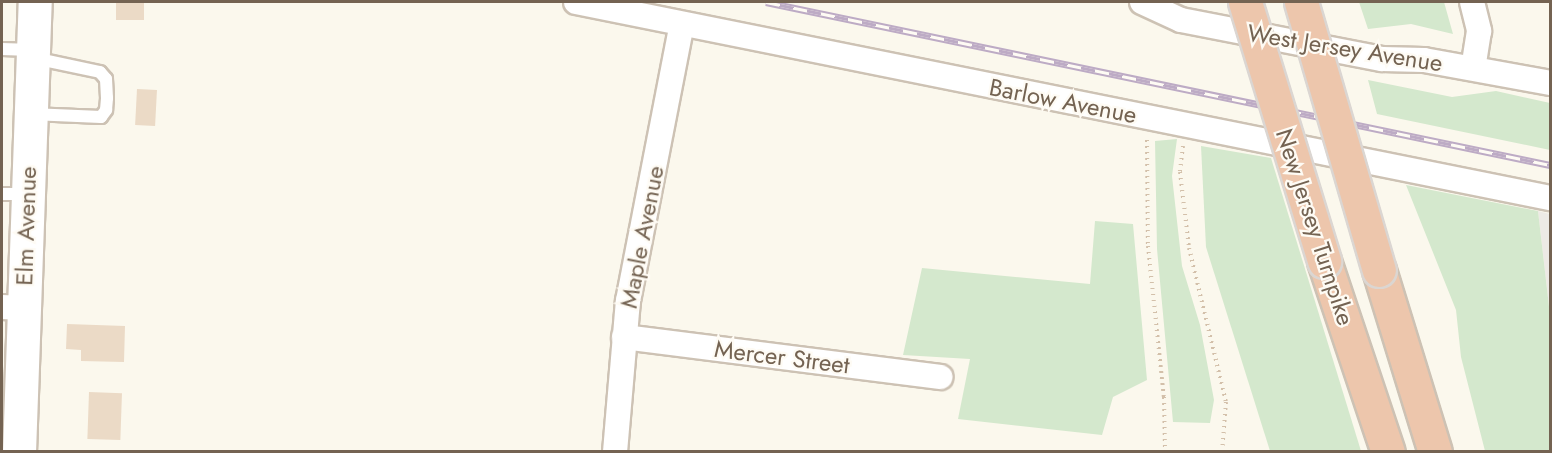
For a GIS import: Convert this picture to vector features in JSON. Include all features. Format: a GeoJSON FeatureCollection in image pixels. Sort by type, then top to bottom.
{"type":"FeatureCollection","features":[{"type":"Feature","properties":{"kind":"highway","name":"New Jersey Turnpike"},"geometry":{"type":"LineString","coordinates":[[1245,2],[1324,261],[1388,452]]}},
{"type":"Feature","properties":{"kind":"highway","name":"New Jersey Turnpike"},"geometry":{"type":"LineString","coordinates":[[1301,2],[1435,452]]}},
{"type":"Feature","properties":{"kind":"main road","name":"Elm Avenue"},"geometry":{"type":"LineString","coordinates":[[19,452],[12,308],[14,194],[31,114],[23,52],[35,2]]}},
{"type":"Feature","properties":{"kind":"street","name":"Barlow Avenue"},"geometry":{"type":"LineString","coordinates":[[576,2],[1551,198]]}},
{"type":"Feature","properties":{"kind":"street","name":"West Jersey Avenue"},"geometry":{"type":"LineString","coordinates":[[1142,2],[1191,22],[1382,59],[1424,60],[1551,83]]}},
{"type":"Feature","properties":{"kind":"street"},"geometry":{"type":"LineString","coordinates":[[1472,2],[1479,31],[1473,68]]}},
{"type":"Feature","properties":{"kind":"street","name":"Maple Avenue"},"geometry":{"type":"LineString","coordinates":[[615,452],[628,301],[682,24]]}},
{"type":"Feature","properties":{"kind":"street","name":"Mercer Street"},"geometry":{"type":"LineString","coordinates":[[624,337],[940,377]]}},
{"type":"Feature","properties":{"kind":"lane"},"geometry":{"type":"LineString","coordinates":[[23,52],[100,72],[106,79],[108,98],[106,110],[101,117],[31,114]]}},
{"type":"Feature","properties":{"kind":"path"},"geometry":{"type":"LineString","coordinates":[[1148,118],[1148,246],[1164,397],[1165,447]]}},
{"type":"Feature","properties":{"kind":"path"},"geometry":{"type":"LineString","coordinates":[[1185,125],[1180,172],[1189,248],[1226,402],[1222,452]]}},
{"type":"Feature","properties":{"kind":"shaded area"},"geometry":{"type":"Polygon","coordinates":[[[1538,211],[1550,214],[1550,315],[1538,211]]]}},
{"type":"Feature","properties":{"kind":"green space"},"geometry":{"type":"Polygon","coordinates":[[[1359,2],[1444,2],[1453,34],[1411,24],[1368,29],[1359,2]]]}},
{"type":"Feature","properties":{"kind":"green space"},"geometry":{"type":"Polygon","coordinates":[[[1368,80],[1452,97],[1496,91],[1550,103],[1550,150],[1377,114],[1368,80]]]}},
{"type":"Feature","properties":{"kind":"green space"},"geometry":{"type":"Polygon","coordinates":[[[1177,139],[1172,176],[1182,266],[1200,325],[1214,400],[1210,423],[1173,422],[1157,249],[1155,141],[1177,139]]]}},
{"type":"Feature","properties":{"kind":"green space"},"geometry":{"type":"Polygon","coordinates":[[[1201,146],[1271,158],[1361,451],[1270,451],[1206,247],[1201,146]]]}},
{"type":"Feature","properties":{"kind":"green space"},"geometry":{"type":"Polygon","coordinates":[[[1406,185],[1538,211],[1550,315],[1550,451],[1485,451],[1461,357],[1456,310],[1406,185]]]}},
{"type":"Feature","properties":{"kind":"green space"},"geometry":{"type":"Polygon","coordinates":[[[1095,221],[1133,224],[1147,380],[1113,397],[1102,435],[958,419],[970,359],[903,355],[922,268],[1090,284],[1095,221]]]}},
{"type":"Feature","properties":{"kind":"building"},"geometry":{"type":"Polygon","coordinates":[[[116,2],[144,2],[144,20],[116,20],[116,2]]]}},
{"type":"Feature","properties":{"kind":"building"},"geometry":{"type":"Polygon","coordinates":[[[137,89],[157,90],[155,126],[135,125],[137,89]]]}},
{"type":"Feature","properties":{"kind":"building"},"geometry":{"type":"Polygon","coordinates":[[[67,324],[125,326],[124,362],[81,361],[81,350],[66,349],[67,324]]]}},
{"type":"Feature","properties":{"kind":"building"},"geometry":{"type":"Polygon","coordinates":[[[89,392],[122,393],[120,440],[87,439],[89,392]]]}},
{"type":"Feature","properties":{"kind":"railway"},"geometry":{"type":"LineString","coordinates":[[766,2],[1550,165]]}}]}
